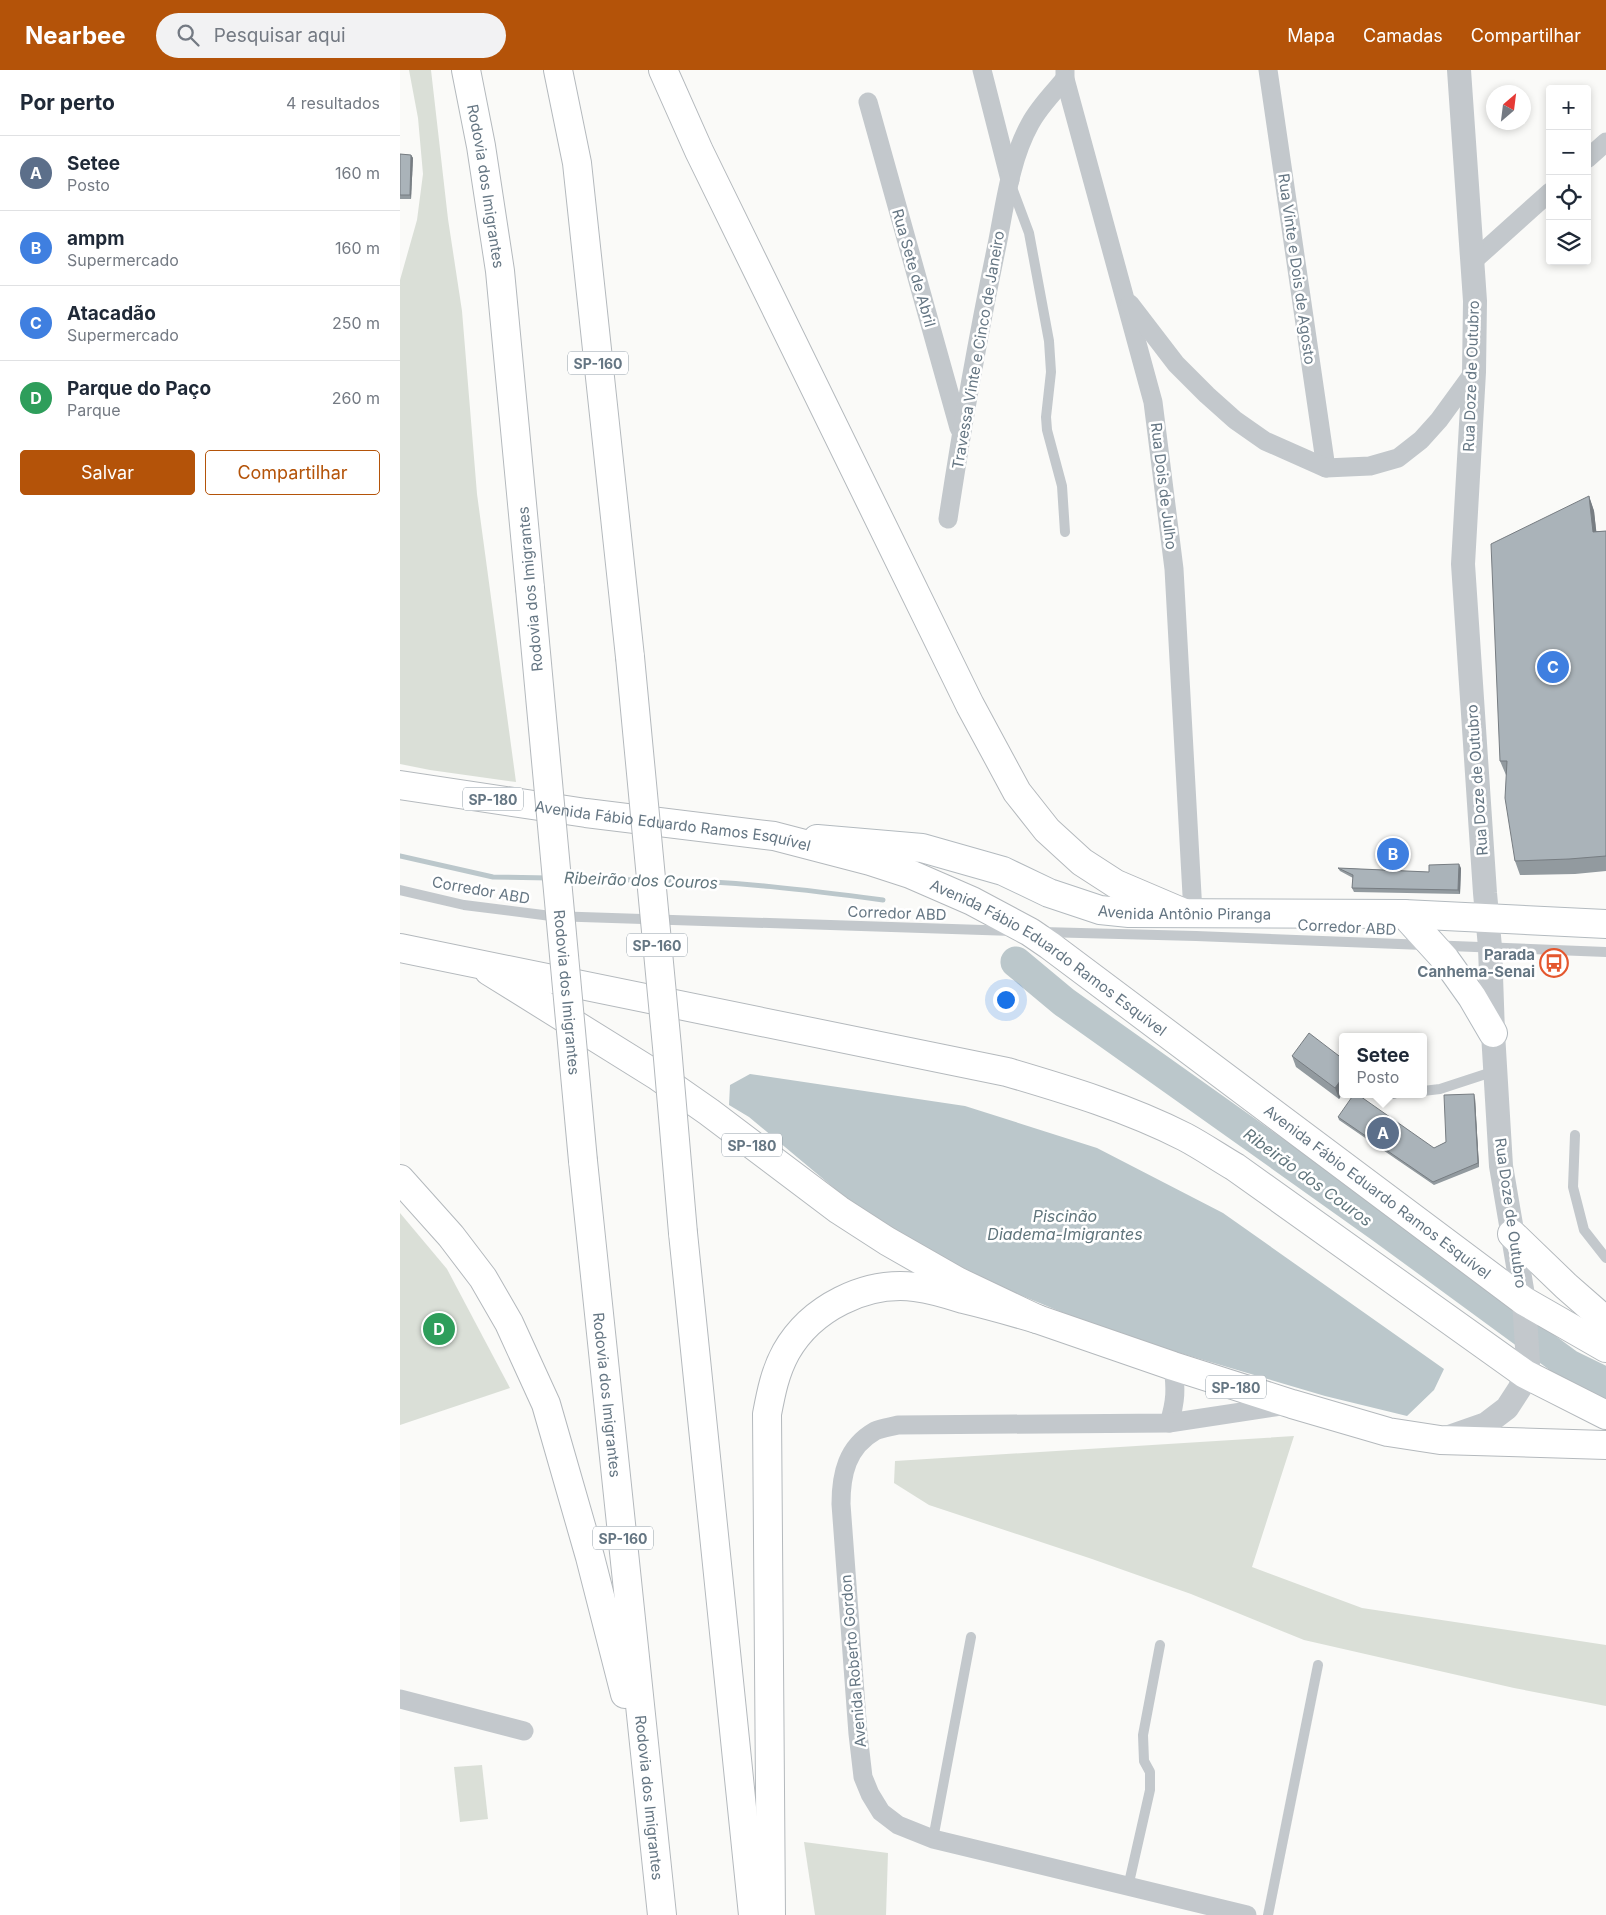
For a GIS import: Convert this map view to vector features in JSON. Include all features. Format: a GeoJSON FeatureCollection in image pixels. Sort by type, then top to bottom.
{"type":"FeatureCollection","features":[{"type":"Feature","properties":{"kind":"main road","name":"Rodovia dos Imigrantes"},"geometry":{"type":"LineString","coordinates":[[466,70],[481,146],[500,271],[584,1161],[662,1915]]}},
{"type":"Feature","properties":{"kind":"main road","name":"SP-160"},"geometry":{"type":"LineString","coordinates":[[558,70],[577,163],[630,656],[683,1233],[753,1915]]}},
{"type":"Feature","properties":{"kind":"main road"},"geometry":{"type":"LineString","coordinates":[[663,70],[699,151],[953,670],[1017,792],[1047,830],[1082,862],[1116,884],[1189,913]]}},
{"type":"Feature","properties":{"kind":"main road","name":"Avenida Fábio Eduardo Ramos Esquível"},"geometry":{"type":"LineString","coordinates":[[400,785],[586,813],[774,836],[870,861],[910,874],[972,901],[1030,932],[1524,1307],[1606,1348]]}},
{"type":"Feature","properties":{"kind":"main road","name":"Avenida Antônio Piranga"},"geometry":{"type":"LineString","coordinates":[[774,836],[922,848],[1003,871],[1049,893],[1100,910],[1129,913],[1404,914],[1606,924]]}},
{"type":"Feature","properties":{"kind":"main road"},"geometry":{"type":"LineString","coordinates":[[1404,914],[1445,959],[1472,997],[1493,1033]]}},
{"type":"Feature","properties":{"kind":"main road","name":"SP-180"},"geometry":{"type":"LineString","coordinates":[[400,948],[473,961],[656,1075],[709,1112],[839,1210],[887,1242],[957,1281],[1037,1319],[1173,1366],[1292,1404],[1388,1432],[1440,1440]]}},
{"type":"Feature","properties":{"kind":"main road"},"geometry":{"type":"LineString","coordinates":[[473,961],[1007,1072],[1071,1090],[1133,1113],[1186,1137],[1235,1167],[1527,1368],[1606,1415]]}},
{"type":"Feature","properties":{"kind":"main road"},"geometry":{"type":"LineString","coordinates":[[400,1179],[451,1236],[483,1278],[509,1324],[546,1404],[590,1557],[648,1784]]}},
{"type":"Feature","properties":{"kind":"main road"},"geometry":{"type":"LineString","coordinates":[[1512,1234],[1566,1286],[1606,1320]]}},
{"type":"Feature","properties":{"kind":"main road"},"geometry":{"type":"LineString","coordinates":[[771,1915],[767,1414],[774,1380],[786,1352],[805,1327],[831,1306],[861,1292],[888,1286],[915,1287],[1037,1319]]}},
{"type":"Feature","properties":{"kind":"main road"},"geometry":{"type":"LineString","coordinates":[[1440,1440],[1606,1445]]}},
{"type":"Feature","properties":{"kind":"street","name":"Travessa Vinte e Cinco de Janeiro"},"geometry":{"type":"LineString","coordinates":[[982,70],[1010,182]]}},
{"type":"Feature","properties":{"kind":"street","name":"Rua Vinte e Dois de Agosto"},"geometry":{"type":"LineString","coordinates":[[1268,70],[1326,468]]}},
{"type":"Feature","properties":{"kind":"street","name":"Rua Doze de Outubro"},"geometry":{"type":"LineString","coordinates":[[1440,1440],[1486,1424],[1507,1408],[1520,1388],[1527,1368],[1524,1307],[1501,1166],[1490,947],[1486,918],[1464,564],[1474,372],[1474,301],[1459,70]]}},
{"type":"Feature","properties":{"kind":"street","name":"Rua Dois de Julho"},"geometry":{"type":"LineString","coordinates":[[1065,75],[1153,402],[1174,569],[1189,913]]}},
{"type":"Feature","properties":{"kind":"street","name":"Travessa Vinte e Cinco de Janeiro"},"geometry":{"type":"LineString","coordinates":[[948,518],[978,333],[1010,182],[1018,153],[1030,124],[1065,75]]}},
{"type":"Feature","properties":{"kind":"street","name":"Rua Sete de Abril"},"geometry":{"type":"LineString","coordinates":[[868,102],[961,434]]}},
{"type":"Feature","properties":{"kind":"street"},"geometry":{"type":"LineString","coordinates":[[1591,155],[1606,142]]}},
{"type":"Feature","properties":{"kind":"street"},"geometry":{"type":"LineString","coordinates":[[1472,262],[1546,196]]}},
{"type":"Feature","properties":{"kind":"street"},"geometry":{"type":"LineString","coordinates":[[1125,297],[1176,364],[1235,420],[1265,441],[1326,468],[1370,466],[1398,458],[1422,440],[1474,372]]}},
{"type":"Feature","properties":{"kind":"street"},"geometry":{"type":"LineString","coordinates":[[1169,1423],[1176,1389],[1173,1366]]}},
{"type":"Feature","properties":{"kind":"street","name":"Avenida Roberto Gordon"},"geometry":{"type":"LineString","coordinates":[[1247,1915],[933,1840],[898,1825],[881,1812],[870,1794],[864,1777],[858,1734],[841,1482],[848,1461],[859,1444],[876,1431],[898,1424],[1169,1423],[1292,1404]]}},
{"type":"Feature","properties":{"kind":"street"},"geometry":{"type":"LineString","coordinates":[[400,1699],[524,1731]]}},
{"type":"Feature","properties":{"kind":"lane","name":"Travessa Vinte e Cinco de Janeiro"},"geometry":{"type":"LineString","coordinates":[[1010,182],[1029,233],[1049,341],[1051,372],[1046,417],[1047,430],[1062,486],[1065,532]]}},
{"type":"Feature","properties":{"kind":"lane","name":"Corredor ABD"},"geometry":{"type":"LineString","coordinates":[[400,890],[464,905],[551,916],[1196,936],[1606,952]]}},
{"type":"Feature","properties":{"kind":"lane"},"geometry":{"type":"LineString","coordinates":[[1427,1091],[1440,1089],[1495,1071]]}},
{"type":"Feature","properties":{"kind":"lane"},"geometry":{"type":"LineString","coordinates":[[1576,1135],[1573,1188],[1584,1230],[1606,1258]]}},
{"type":"Feature","properties":{"kind":"lane"},"geometry":{"type":"LineString","coordinates":[[933,1840],[971,1637]]}},
{"type":"Feature","properties":{"kind":"lane"},"geometry":{"type":"LineString","coordinates":[[1128,1887],[1150,1790],[1150,1772],[1144,1761],[1142,1735],[1160,1645]]}},
{"type":"Feature","properties":{"kind":"lane"},"geometry":{"type":"LineString","coordinates":[[1268,1915],[1318,1664]]}},
{"type":"Feature","properties":{"kind":"shaded area"},"geometry":{"type":"Polygon","coordinates":[[[409,70],[431,70],[448,219],[462,311],[477,494],[516,782],[400,764],[400,280],[417,220],[423,174],[418,118],[409,70]]]}},
{"type":"Feature","properties":{"kind":"shaded area"},"geometry":{"type":"Polygon","coordinates":[[[400,1213],[447,1269],[510,1388],[400,1425],[400,1213]]]}},
{"type":"Feature","properties":{"kind":"shaded area"},"geometry":{"type":"Polygon","coordinates":[[[1294,1436],[1252,1567],[1362,1608],[1606,1645],[1606,1706],[1514,1688],[1304,1640],[1191,1594],[929,1505],[894,1483],[895,1461],[1294,1436]]]}},
{"type":"Feature","properties":{"kind":"shaded area"},"geometry":{"type":"Polygon","coordinates":[[[482,1765],[488,1819],[460,1822],[454,1767],[482,1765]]]}},
{"type":"Feature","properties":{"kind":"shaded area"},"geometry":{"type":"Polygon","coordinates":[[[804,1842],[888,1853],[886,1915],[815,1915],[804,1842]]]}},
{"type":"Feature","properties":{"kind":"water","name":"Piscinão Diadema-Imigrantes"},"geometry":{"type":"Polygon","coordinates":[[[750,1074],[965,1106],[1097,1148],[1223,1213],[1444,1369],[1434,1390],[1407,1416],[1325,1396],[1112,1333],[1003,1288],[933,1255],[865,1214],[749,1117],[729,1105],[730,1085],[750,1074]]]}},
{"type":"Feature","properties":{"kind":"building"},"geometry":{"type":"Polygon","coordinates":[[[400,154],[411,155],[410,195],[400,195],[400,154]]]}},
{"type":"Feature","properties":{"kind":"building"},"geometry":{"type":"Polygon","coordinates":[[[1589,496],[1593,532],[1606,531],[1606,856],[1515,861],[1505,798],[1507,761],[1500,761],[1491,544],[1589,496]]]}},
{"type":"Feature","properties":{"kind":"building"},"geometry":{"type":"Polygon","coordinates":[[[1459,864],[1458,890],[1352,888],[1353,875],[1338,868],[1429,872],[1429,865],[1459,864]]]}},
{"type":"Feature","properties":{"kind":"building"},"geometry":{"type":"Polygon","coordinates":[[[1309,1033],[1339,1056],[1339,1082],[1335,1088],[1292,1056],[1309,1033]]]}},
{"type":"Feature","properties":{"kind":"building"},"geometry":{"type":"Polygon","coordinates":[[[1474,1094],[1478,1163],[1433,1182],[1338,1117],[1351,1098],[1363,1098],[1434,1148],[1446,1142],[1444,1095],[1474,1094]]]}},
{"type":"Feature","properties":{"kind":"waterway","name":"Ribeirão dos Couros"},"geometry":{"type":"LineString","coordinates":[[400,856],[493,877],[550,878]]}},
{"type":"Feature","properties":{"kind":"waterway","name":"Ribeirão dos Couros"},"geometry":{"type":"LineString","coordinates":[[566,879],[642,880]]}},
{"type":"Feature","properties":{"kind":"waterway","name":"Ribeirão dos Couros"},"geometry":{"type":"LineString","coordinates":[[658,880],[715,882],[883,900]]}},
{"type":"Feature","properties":{"kind":"waterway","name":"Ribeirão dos Couros"},"geometry":{"type":"LineString","coordinates":[[1016,962],[1064,1002],[1382,1228],[1569,1365],[1606,1383]]}},
{"type":"Feature","properties":{"kind":"place","name":"Atacadão"},"geometry":{"type":"Point","coordinates":[1553,667]}},
{"type":"Feature","properties":{"kind":"place","name":"ampm"},"geometry":{"type":"Point","coordinates":[1393,854]}},
{"type":"Feature","properties":{"kind":"place","name":"Parada Canhema-Senai"},"geometry":{"type":"Point","coordinates":[1554,963]}},
{"type":"Feature","properties":{"kind":"place","name":"Setee"},"geometry":{"type":"Point","coordinates":[1383,1133]}},
{"type":"Feature","properties":{"kind":"place","name":"Parque do Paço"},"geometry":{"type":"Point","coordinates":[439,1329]}}]}
